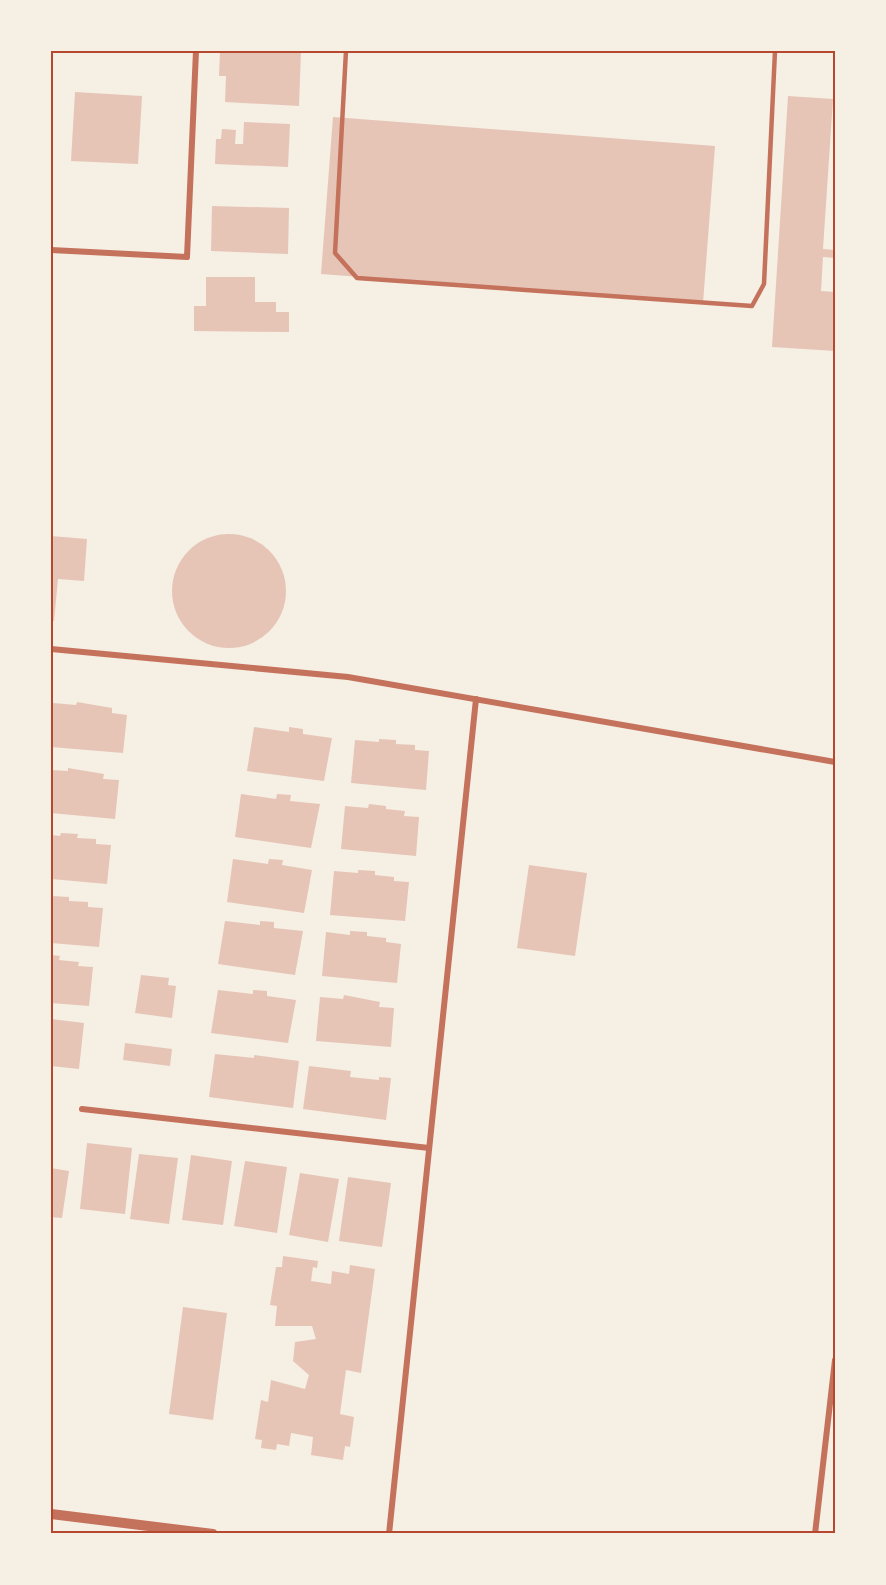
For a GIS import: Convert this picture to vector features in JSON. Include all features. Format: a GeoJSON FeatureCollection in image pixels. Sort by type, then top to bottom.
{"type":"FeatureCollection","features":[{"type":"Feature","properties":{"kind":"street"},"geometry":{"type":"LineString","coordinates":[[51,250],[187,257],[196,51]]}},
{"type":"Feature","properties":{"kind":"street"},"geometry":{"type":"LineString","coordinates":[[51,649],[348,677],[835,762]]}},
{"type":"Feature","properties":{"kind":"street"},"geometry":{"type":"LineString","coordinates":[[389,1534],[476,699]]}},
{"type":"Feature","properties":{"kind":"street"},"geometry":{"type":"LineString","coordinates":[[82,1109],[429,1148]]}},
{"type":"Feature","properties":{"kind":"street"},"geometry":{"type":"LineString","coordinates":[[815,1534],[835,1360]]}},
{"type":"Feature","properties":{"kind":"street"},"geometry":{"type":"LineString","coordinates":[[51,1514],[213,1534]]}},
{"type":"Feature","properties":{"kind":"lane"},"geometry":{"type":"LineString","coordinates":[[346,51],[335,253],[357,278],[752,306],[764,284],[774,51]]}},
{"type":"Feature","properties":{"kind":"building"},"geometry":{"type":"Polygon","coordinates":[[[220,51],[301,51],[299,106],[225,102],[226,76],[219,76],[220,51]]]}},
{"type":"Feature","properties":{"kind":"building"},"geometry":{"type":"Polygon","coordinates":[[[75,92],[142,96],[138,164],[71,161],[75,92]]]}},
{"type":"Feature","properties":{"kind":"building"},"geometry":{"type":"Polygon","coordinates":[[[788,96],[833,99],[823,249],[835,250],[835,258],[823,257],[821,291],[835,292],[835,351],[772,347],[788,96]]]}},
{"type":"Feature","properties":{"kind":"building"},"geometry":{"type":"Polygon","coordinates":[[[333,117],[715,146],[703,303],[321,274],[333,117]]]}},
{"type":"Feature","properties":{"kind":"building"},"geometry":{"type":"Polygon","coordinates":[[[244,122],[290,124],[288,167],[215,164],[216,139],[221,139],[222,129],[236,130],[235,144],[243,144],[244,122]]]}},
{"type":"Feature","properties":{"kind":"building"},"geometry":{"type":"Polygon","coordinates":[[[212,206],[289,208],[288,254],[211,251],[212,206]]]}},
{"type":"Feature","properties":{"kind":"building"},"geometry":{"type":"Polygon","coordinates":[[[206,277],[255,277],[255,302],[276,302],[276,312],[289,312],[289,332],[194,331],[194,306],[206,306],[206,277]]]}},
{"type":"Feature","properties":{"kind":"building"},"geometry":{"type":"Polygon","coordinates":[[[229,534],[251,538],[270,550],[282,569],[286,591],[282,613],[270,632],[251,644],[229,648],[207,644],[188,632],[176,613],[172,591],[176,569],[188,550],[207,538],[229,534]]]}},
{"type":"Feature","properties":{"kind":"building"},"geometry":{"type":"Polygon","coordinates":[[[51,536],[87,539],[84,581],[58,579],[54,621],[51,621],[51,536]]]}},
{"type":"Feature","properties":{"kind":"building"},"geometry":{"type":"Polygon","coordinates":[[[77,702],[112,708],[112,713],[127,715],[123,753],[51,747],[53,703],[76,705],[77,702]]]}},
{"type":"Feature","properties":{"kind":"building"},"geometry":{"type":"Polygon","coordinates":[[[254,727],[289,732],[289,727],[303,729],[303,734],[332,738],[324,781],[247,771],[254,727]]]}},
{"type":"Feature","properties":{"kind":"building"},"geometry":{"type":"Polygon","coordinates":[[[379,739],[396,740],[396,744],[415,745],[415,750],[429,751],[426,790],[351,783],[355,740],[379,742],[379,739]]]}},
{"type":"Feature","properties":{"kind":"building"},"geometry":{"type":"Polygon","coordinates":[[[68,768],[104,774],[103,779],[119,780],[115,819],[51,813],[51,770],[68,771],[68,768]]]}},
{"type":"Feature","properties":{"kind":"building"},"geometry":{"type":"Polygon","coordinates":[[[241,794],[276,799],[277,794],[291,795],[290,801],[320,804],[311,848],[235,837],[241,794]]]}},
{"type":"Feature","properties":{"kind":"building"},"geometry":{"type":"Polygon","coordinates":[[[369,804],[405,811],[404,816],[419,817],[416,856],[341,849],[345,806],[368,808],[369,804]]]}},
{"type":"Feature","properties":{"kind":"building"},"geometry":{"type":"Polygon","coordinates":[[[61,833],[78,834],[77,838],[96,839],[96,844],[111,845],[107,884],[51,879],[51,835],[60,836],[61,833]]]}},
{"type":"Feature","properties":{"kind":"building"},"geometry":{"type":"Polygon","coordinates":[[[233,859],[268,864],[269,859],[283,860],[282,865],[312,870],[304,913],[227,902],[233,859]]]}},
{"type":"Feature","properties":{"kind":"building"},"geometry":{"type":"Polygon","coordinates":[[[529,865],[587,873],[575,956],[517,948],[529,865]]]}},
{"type":"Feature","properties":{"kind":"building"},"geometry":{"type":"Polygon","coordinates":[[[358,870],[375,871],[375,875],[394,877],[394,881],[409,882],[405,921],[330,915],[334,871],[358,873],[358,870]]]}},
{"type":"Feature","properties":{"kind":"building"},"geometry":{"type":"Polygon","coordinates":[[[52,896],[69,897],[69,901],[88,902],[88,907],[103,908],[99,947],[51,943],[52,896]]]}},
{"type":"Feature","properties":{"kind":"building"},"geometry":{"type":"Polygon","coordinates":[[[225,921],[260,925],[260,921],[274,922],[274,928],[303,931],[295,975],[218,964],[225,921]]]}},
{"type":"Feature","properties":{"kind":"building"},"geometry":{"type":"Polygon","coordinates":[[[350,931],[367,932],[367,936],[386,938],[386,942],[401,944],[397,983],[322,976],[326,932],[350,935],[350,931]]]}},
{"type":"Feature","properties":{"kind":"building"},"geometry":{"type":"Polygon","coordinates":[[[51,955],[60,956],[59,960],[79,962],[78,966],[93,967],[89,1006],[51,1003],[51,955]]]}},
{"type":"Feature","properties":{"kind":"building"},"geometry":{"type":"Polygon","coordinates":[[[141,975],[169,978],[168,985],[176,986],[172,1018],[135,1013],[141,975]]]}},
{"type":"Feature","properties":{"kind":"building"},"geometry":{"type":"Polygon","coordinates":[[[218,990],[253,994],[253,990],[267,991],[267,996],[296,1000],[288,1043],[211,1033],[218,990]]]}},
{"type":"Feature","properties":{"kind":"building"},"geometry":{"type":"Polygon","coordinates":[[[344,995],[380,1002],[379,1007],[394,1008],[391,1047],[316,1041],[320,997],[343,999],[344,995]]]}},
{"type":"Feature","properties":{"kind":"building"},"geometry":{"type":"Polygon","coordinates":[[[51,1019],[84,1023],[79,1069],[51,1066],[51,1019]]]}},
{"type":"Feature","properties":{"kind":"building"},"geometry":{"type":"Polygon","coordinates":[[[125,1043],[172,1049],[170,1066],[123,1060],[125,1043]]]}},
{"type":"Feature","properties":{"kind":"building"},"geometry":{"type":"Polygon","coordinates":[[[215,1054],[254,1058],[254,1055],[299,1061],[293,1108],[209,1097],[215,1054]]]}},
{"type":"Feature","properties":{"kind":"building"},"geometry":{"type":"Polygon","coordinates":[[[309,1066],[351,1071],[350,1077],[379,1080],[379,1077],[391,1078],[386,1120],[303,1109],[309,1066]]]}},
{"type":"Feature","properties":{"kind":"building"},"geometry":{"type":"Polygon","coordinates":[[[87,1143],[132,1148],[125,1214],[80,1209],[87,1143]]]}},
{"type":"Feature","properties":{"kind":"building"},"geometry":{"type":"Polygon","coordinates":[[[139,1154],[178,1158],[169,1224],[130,1219],[139,1154]]]}},
{"type":"Feature","properties":{"kind":"building"},"geometry":{"type":"Polygon","coordinates":[[[191,1155],[232,1161],[223,1225],[182,1220],[191,1155]]]}},
{"type":"Feature","properties":{"kind":"building"},"geometry":{"type":"Polygon","coordinates":[[[245,1161],[287,1167],[277,1233],[234,1226],[245,1161]]]}},
{"type":"Feature","properties":{"kind":"building"},"geometry":{"type":"Polygon","coordinates":[[[51,1168],[69,1171],[62,1218],[51,1217],[51,1168]]]}},
{"type":"Feature","properties":{"kind":"building"},"geometry":{"type":"Polygon","coordinates":[[[300,1173],[339,1179],[328,1242],[289,1235],[300,1173]]]}},
{"type":"Feature","properties":{"kind":"building"},"geometry":{"type":"Polygon","coordinates":[[[348,1177],[391,1183],[382,1247],[339,1241],[348,1177]]]}},
{"type":"Feature","properties":{"kind":"building"},"geometry":{"type":"Polygon","coordinates":[[[283,1256],[318,1261],[317,1268],[313,1267],[311,1281],[331,1284],[332,1271],[349,1274],[350,1265],[375,1269],[361,1373],[346,1370],[340,1414],[354,1417],[350,1447],[345,1446],[343,1460],[311,1455],[313,1437],[291,1433],[289,1446],[277,1444],[276,1450],[261,1448],[262,1440],[255,1439],[261,1400],[268,1402],[271,1380],[305,1389],[309,1375],[293,1361],[295,1342],[316,1339],[312,1326],[275,1326],[277,1306],[270,1305],[276,1267],[282,1267],[283,1256]]]}},
{"type":"Feature","properties":{"kind":"building"},"geometry":{"type":"Polygon","coordinates":[[[183,1307],[227,1313],[213,1420],[169,1414],[183,1307]]]}}]}
